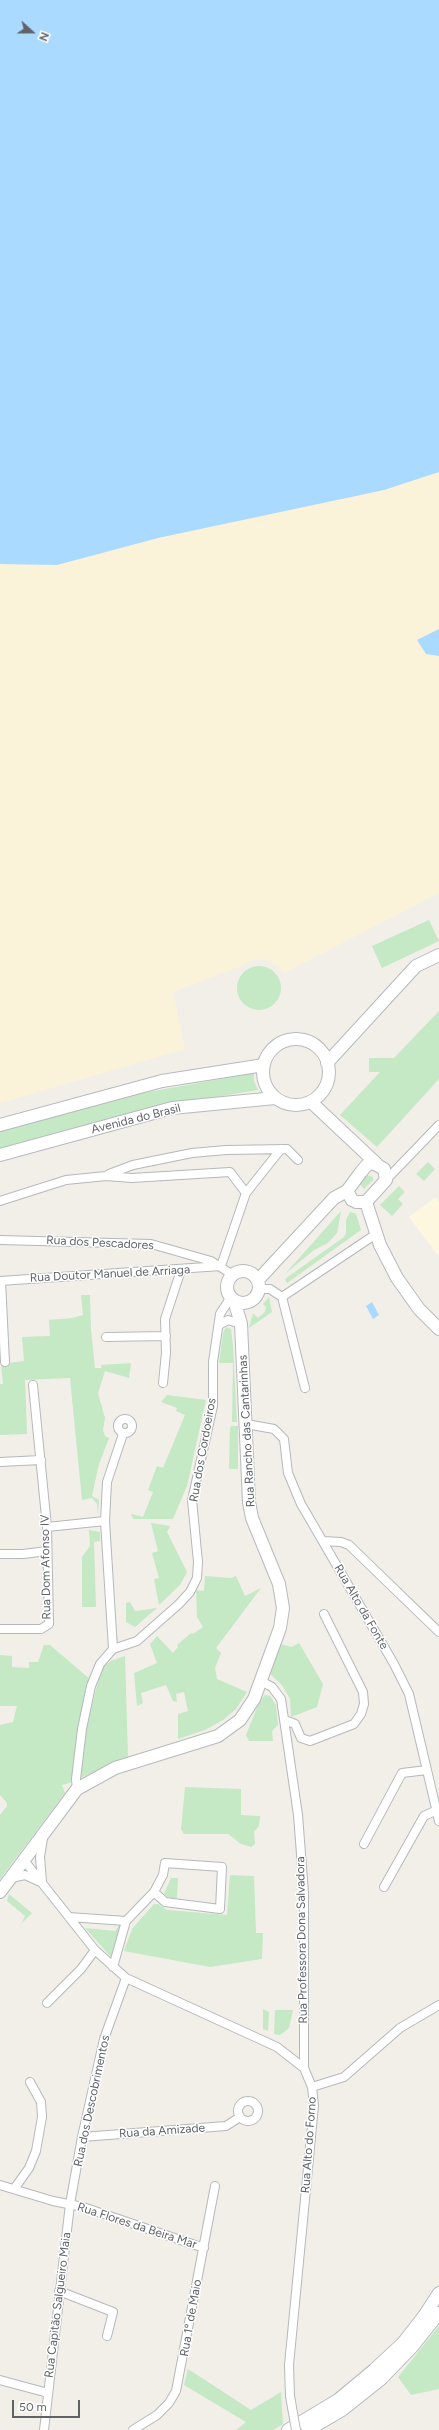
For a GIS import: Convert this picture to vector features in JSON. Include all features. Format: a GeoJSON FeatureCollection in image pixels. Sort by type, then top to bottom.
{"type":"FeatureCollection","features":[{"type":"Feature","properties":{"kind":"main road"},"geometry":{"type":"LineString","coordinates":[[327,1063],[416,966],[439,955]]}},
{"type":"Feature","properties":{"kind":"main road"},"geometry":{"type":"LineString","coordinates":[[293,1040],[304,1041],[315,1046],[323,1054],[327,1063],[327,1083],[321,1094],[311,1102],[292,1105],[275,1098],[264,1080],[264,1065],[272,1050],[282,1043],[293,1040]]}},
{"type":"Feature","properties":{"kind":"main road"},"geometry":{"type":"LineString","coordinates":[[0,1125],[162,1080],[264,1065]]}},
{"type":"Feature","properties":{"kind":"main road","name":"Avenida do Brasil"},"geometry":{"type":"LineString","coordinates":[[0,1155],[172,1108],[275,1098]]}},
{"type":"Feature","properties":{"kind":"main road"},"geometry":{"type":"LineString","coordinates":[[311,1102],[358,1148],[384,1168],[386,1180],[366,1202],[361,1203],[352,1200],[347,1191]]}},
{"type":"Feature","properties":{"kind":"main road"},"geometry":{"type":"LineString","coordinates":[[358,1148],[361,1172]]}},
{"type":"Feature","properties":{"kind":"main road"},"geometry":{"type":"LineString","coordinates":[[259,1285],[247,1271],[233,1274],[227,1288],[232,1298],[242,1303],[251,1301],[259,1285],[334,1198],[347,1191],[367,1165],[377,1164]]}},
{"type":"Feature","properties":{"kind":"main road"},"geometry":{"type":"LineString","coordinates":[[366,1202],[376,1234],[391,1268],[404,1290],[439,1330]]}},
{"type":"Feature","properties":{"kind":"main road","name":"Rua Rancho das Cantarinhas"},"geometry":{"type":"LineString","coordinates":[[0,1892],[77,1789],[115,1768],[218,1736],[240,1720],[254,1699],[280,1628],[283,1608],[279,1584],[252,1518],[249,1502],[241,1324],[232,1298]]}},
{"type":"Feature","properties":{"kind":"main road","name":"Rua Rancho das Cantarinhas"},"geometry":{"type":"LineString","coordinates":[[241,1324],[251,1301]]}},
{"type":"Feature","properties":{"kind":"main road"},"geometry":{"type":"LineString","coordinates":[[288,2430],[338,2400],[374,2370],[403,2343],[424,2316],[439,2293]]}},
{"type":"Feature","properties":{"kind":"main road"},"geometry":{"type":"LineString","coordinates":[[308,2430],[342,2410],[381,2379],[412,2347],[439,2313]]}},
{"type":"Feature","properties":{"kind":"street"},"geometry":{"type":"LineString","coordinates":[[386,1180],[439,1125]]}},
{"type":"Feature","properties":{"kind":"street"},"geometry":{"type":"LineString","coordinates":[[221,1266],[246,1193],[281,1149]]}},
{"type":"Feature","properties":{"kind":"street"},"geometry":{"type":"LineString","coordinates":[[106,1176],[133,1165],[192,1153],[226,1150],[287,1149],[298,1160]]}},
{"type":"Feature","properties":{"kind":"street"},"geometry":{"type":"LineString","coordinates":[[0,1201],[66,1180],[106,1176],[132,1178],[230,1172],[246,1193]]}},
{"type":"Feature","properties":{"kind":"street"},"geometry":{"type":"LineString","coordinates":[[282,1297],[376,1234]]}},
{"type":"Feature","properties":{"kind":"street","name":"Rua dos Pescadores"},"geometry":{"type":"LineString","coordinates":[[0,1240],[151,1244],[211,1261],[233,1274]]}},
{"type":"Feature","properties":{"kind":"street","name":"Rua Doutor Manuel de Arriaga"},"geometry":{"type":"LineString","coordinates":[[0,1281],[181,1270],[221,1266]]}},
{"type":"Feature","properties":{"kind":"street"},"geometry":{"type":"LineString","coordinates":[[163,1383],[166,1359],[165,1319],[181,1270]]}},
{"type":"Feature","properties":{"kind":"street"},"geometry":{"type":"LineString","coordinates":[[0,1281],[2,1341],[5,1362]]}},
{"type":"Feature","properties":{"kind":"street"},"geometry":{"type":"LineString","coordinates":[[259,1285],[270,1289],[282,1297],[305,1388]]}},
{"type":"Feature","properties":{"kind":"street","name":"Rua dos Cordoeiros"},"geometry":{"type":"LineString","coordinates":[[113,1649],[137,1641],[179,1604],[190,1592],[197,1578],[198,1562],[192,1500],[213,1406],[213,1362],[219,1324],[223,1308],[232,1298]]}},
{"type":"Feature","properties":{"kind":"street"},"geometry":{"type":"LineString","coordinates":[[219,1324],[228,1320],[241,1324]]}},
{"type":"Feature","properties":{"kind":"street"},"geometry":{"type":"LineString","coordinates":[[106,1337],[166,1336]]}},
{"type":"Feature","properties":{"kind":"street","name":"Rua Dom Afonso IV"},"geometry":{"type":"LineString","coordinates":[[0,1630],[41,1629],[49,1624],[46,1527],[33,1385]]}},
{"type":"Feature","properties":{"kind":"street","name":"Rua Alto da Fonte"},"geometry":{"type":"LineString","coordinates":[[246,1424],[274,1429],[284,1439],[288,1473],[301,1504],[394,1664],[409,1694],[439,1821]]}},
{"type":"Feature","properties":{"kind":"street"},"geometry":{"type":"LineString","coordinates":[[77,1789],[76,1779],[82,1729],[91,1686],[100,1664],[113,1649],[105,1521],[107,1482],[124,1434]]}},
{"type":"Feature","properties":{"kind":"street"},"geometry":{"type":"LineString","coordinates":[[0,1462],[41,1460]]}},
{"type":"Feature","properties":{"kind":"street"},"geometry":{"type":"LineString","coordinates":[[46,1527],[105,1521]]}},
{"type":"Feature","properties":{"kind":"street"},"geometry":{"type":"LineString","coordinates":[[323,1541],[341,1542],[349,1545],[439,1632]]}},
{"type":"Feature","properties":{"kind":"street"},"geometry":{"type":"LineString","coordinates":[[0,1554],[23,1554],[47,1551]]}},
{"type":"Feature","properties":{"kind":"street"},"geometry":{"type":"LineString","coordinates":[[285,1720],[295,1724],[301,1738],[310,1741],[354,1724],[361,1714],[364,1704],[363,1692],[324,1614]]}},
{"type":"Feature","properties":{"kind":"street","name":"Rua Professora Dona Salvadora"},"geometry":{"type":"LineString","coordinates":[[261,1681],[272,1687],[281,1699],[298,1815],[304,1893],[304,2068]]}},
{"type":"Feature","properties":{"kind":"street"},"geometry":{"type":"LineString","coordinates":[[364,1844],[402,1773],[427,1770]]}},
{"type":"Feature","properties":{"kind":"street"},"geometry":{"type":"LineString","coordinates":[[384,1887],[424,1816],[436,1810]]}},
{"type":"Feature","properties":{"kind":"street","name":"Rua Alto do Forno"},"geometry":{"type":"LineString","coordinates":[[42,1883],[40,1870],[41,1843],[46,1829]]}},
{"type":"Feature","properties":{"kind":"street"},"geometry":{"type":"LineString","coordinates":[[24,1859],[32,1860],[40,1870]]}},
{"type":"Feature","properties":{"kind":"street","name":"Rua Alto do Forno"},"geometry":{"type":"LineString","coordinates":[[24,1859],[95,1950],[112,1967],[126,1978],[277,2047],[304,2068],[312,2087],[314,2106],[289,2365],[290,2396],[296,2430]]}},
{"type":"Feature","properties":{"kind":"street"},"geometry":{"type":"LineString","coordinates":[[112,1967],[126,1920],[154,1892],[163,1875],[165,1862],[222,1867],[220,1909],[165,1902],[154,1892]]}},
{"type":"Feature","properties":{"kind":"street","name":"Rua Alto do Forno"},"geometry":{"type":"LineString","coordinates":[[10,1878],[24,1875],[42,1883]]}},
{"type":"Feature","properties":{"kind":"street"},"geometry":{"type":"LineString","coordinates":[[69,1917],[126,1920]]}},
{"type":"Feature","properties":{"kind":"street"},"geometry":{"type":"LineString","coordinates":[[47,2003],[81,1969],[95,1950]]}},
{"type":"Feature","properties":{"kind":"street","name":"Rua dos Descobrimentos"},"geometry":{"type":"LineString","coordinates":[[70,2204],[82,2137],[104,2039],[126,1978]]}},
{"type":"Feature","properties":{"kind":"street"},"geometry":{"type":"LineString","coordinates":[[312,2087],[344,2077],[400,2028],[439,2005]]}},
{"type":"Feature","properties":{"kind":"street"},"geometry":{"type":"LineString","coordinates":[[14,2189],[29,2168],[36,2151],[42,2117],[41,2102],[30,2082]]}},
{"type":"Feature","properties":{"kind":"street","name":"Rua da Amizade"},"geometry":{"type":"LineString","coordinates":[[82,2137],[226,2126],[240,2117]]}},
{"type":"Feature","properties":{"kind":"street","name":"Rua Flores da Beira Mar"},"geometry":{"type":"LineString","coordinates":[[0,2185],[70,2204],[204,2248]]}},
{"type":"Feature","properties":{"kind":"street","name":"Rua 1º de Maio"},"geometry":{"type":"LineString","coordinates":[[133,2430],[157,2416],[169,2403],[176,2391],[215,2186]]}},
{"type":"Feature","properties":{"kind":"street","name":"Rua Capitão Salgueiro Maia"},"geometry":{"type":"LineString","coordinates":[[44,2430],[70,2204]]}},
{"type":"Feature","properties":{"kind":"street"},"geometry":{"type":"LineString","coordinates":[[59,2291],[113,2312],[107,2336]]}},
{"type":"Feature","properties":{"kind":"street"},"geometry":{"type":"LineString","coordinates":[[0,2380],[48,2393]]}},
{"type":"Feature","properties":{"kind":"shaded area"},"geometry":{"type":"Polygon","coordinates":[[[436,1197],[439,1202],[439,1257],[409,1217],[436,1197]]]}},
{"type":"Feature","properties":{"kind":"green space"},"geometry":{"type":"Polygon","coordinates":[[[429,920],[439,941],[382,968],[372,946],[429,920]]]}},
{"type":"Feature","properties":{"kind":"green space"},"geometry":{"type":"Polygon","coordinates":[[[259,966],[271,970],[277,976],[281,988],[277,1000],[271,1006],[259,1010],[247,1006],[241,1000],[237,988],[241,976],[247,970],[259,966]]]}},
{"type":"Feature","properties":{"kind":"green space"},"geometry":{"type":"Polygon","coordinates":[[[439,1011],[439,1079],[377,1147],[340,1115],[380,1072],[369,1072],[369,1058],[394,1058],[439,1011]]]}},
{"type":"Feature","properties":{"kind":"green space"},"geometry":{"type":"Polygon","coordinates":[[[254,1073],[254,1081],[258,1090],[149,1108],[0,1149],[0,1131],[137,1094],[254,1073]]]}},
{"type":"Feature","properties":{"kind":"green space"},"geometry":{"type":"Polygon","coordinates":[[[428,1162],[435,1169],[424,1181],[416,1174],[428,1162]]]}},
{"type":"Feature","properties":{"kind":"green space"},"geometry":{"type":"Polygon","coordinates":[[[367,1175],[373,1177],[373,1180],[364,1189],[360,1184],[367,1175]]]}},
{"type":"Feature","properties":{"kind":"green space"},"geometry":{"type":"Polygon","coordinates":[[[399,1186],[405,1192],[398,1199],[403,1204],[392,1216],[380,1205],[399,1186]]]}},
{"type":"Feature","properties":{"kind":"green space"},"geometry":{"type":"Polygon","coordinates":[[[341,1211],[337,1233],[328,1243],[314,1250],[285,1274],[341,1211]]]}},
{"type":"Feature","properties":{"kind":"green space"},"geometry":{"type":"Polygon","coordinates":[[[350,1212],[356,1214],[361,1230],[287,1283],[285,1279],[344,1237],[346,1233],[346,1220],[350,1212]]]}},
{"type":"Feature","properties":{"kind":"green space"},"geometry":{"type":"Polygon","coordinates":[[[81,1295],[90,1295],[91,1329],[95,1368],[102,1368],[101,1365],[131,1363],[129,1378],[105,1371],[98,1393],[105,1418],[103,1430],[105,1436],[109,1438],[99,1464],[92,1496],[99,1500],[98,1516],[97,1504],[92,1498],[82,1500],[70,1378],[25,1380],[27,1434],[0,1435],[0,1384],[3,1384],[1,1364],[24,1361],[22,1337],[50,1336],[49,1320],[72,1318],[83,1315],[81,1295]]]}},
{"type":"Feature","properties":{"kind":"green space"},"geometry":{"type":"Polygon","coordinates":[[[269,1297],[272,1312],[249,1328],[253,1313],[258,1318],[265,1312],[266,1307],[263,1304],[269,1297]]]}},
{"type":"Feature","properties":{"kind":"green space"},"geometry":{"type":"Polygon","coordinates":[[[226,1327],[231,1329],[233,1346],[237,1422],[232,1422],[233,1363],[219,1363],[223,1333],[226,1327]]]}},
{"type":"Feature","properties":{"kind":"green space"},"geometry":{"type":"Polygon","coordinates":[[[167,1395],[206,1400],[187,1486],[173,1519],[133,1519],[131,1514],[143,1517],[153,1492],[148,1490],[157,1466],[163,1468],[185,1415],[176,1411],[177,1408],[161,1402],[167,1395]]]}},
{"type":"Feature","properties":{"kind":"green space"},"geometry":{"type":"Polygon","coordinates":[[[231,1426],[238,1426],[238,1469],[229,1469],[231,1426]]]}},
{"type":"Feature","properties":{"kind":"green space"},"geometry":{"type":"Polygon","coordinates":[[[151,1523],[170,1526],[167,1532],[187,1572],[180,1585],[159,1605],[154,1579],[159,1578],[152,1553],[158,1551],[151,1523]]]}},
{"type":"Feature","properties":{"kind":"green space"},"geometry":{"type":"Polygon","coordinates":[[[89,1530],[100,1532],[100,1541],[94,1542],[96,1607],[82,1607],[82,1557],[90,1546],[89,1530]]]}},
{"type":"Feature","properties":{"kind":"green space"},"geometry":{"type":"Polygon","coordinates":[[[205,1576],[231,1578],[236,1576],[245,1596],[261,1588],[216,1648],[221,1653],[215,1668],[217,1679],[247,1692],[236,1709],[223,1720],[205,1730],[178,1739],[178,1714],[188,1711],[184,1692],[176,1694],[177,1702],[173,1701],[166,1685],[141,1693],[143,1703],[137,1706],[134,1673],[157,1663],[150,1644],[157,1636],[173,1653],[178,1647],[177,1645],[191,1633],[193,1634],[203,1627],[197,1617],[196,1590],[204,1591],[205,1576]]]}},
{"type":"Feature","properties":{"kind":"green space"},"geometry":{"type":"Polygon","coordinates":[[[130,1602],[135,1611],[157,1608],[135,1627],[126,1622],[126,1603],[130,1602]]]}},
{"type":"Feature","properties":{"kind":"green space"},"geometry":{"type":"Polygon","coordinates":[[[299,1643],[323,1684],[317,1707],[291,1717],[290,1699],[282,1685],[270,1674],[280,1644],[292,1647],[299,1643]]]}},
{"type":"Feature","properties":{"kind":"green space"},"geometry":{"type":"Polygon","coordinates":[[[44,1645],[50,1645],[91,1680],[73,1782],[62,1785],[65,1793],[0,1879],[0,1815],[7,1806],[7,1803],[0,1795],[0,1725],[13,1722],[17,1706],[0,1706],[0,1655],[12,1656],[12,1667],[29,1668],[29,1662],[38,1662],[44,1645]]]}},
{"type":"Feature","properties":{"kind":"green space"},"geometry":{"type":"Polygon","coordinates":[[[125,1656],[128,1757],[80,1778],[82,1747],[101,1669],[111,1661],[125,1656]]]}},
{"type":"Feature","properties":{"kind":"green space"},"geometry":{"type":"Polygon","coordinates":[[[265,1695],[270,1696],[276,1705],[278,1725],[272,1731],[273,1741],[249,1741],[246,1735],[260,1700],[265,1695]]]}},
{"type":"Feature","properties":{"kind":"green space"},"geometry":{"type":"Polygon","coordinates":[[[185,1787],[241,1789],[241,1815],[260,1816],[259,1826],[254,1832],[255,1844],[251,1847],[241,1844],[228,1834],[184,1834],[181,1829],[185,1787]]]}},
{"type":"Feature","properties":{"kind":"green space"},"geometry":{"type":"Polygon","coordinates":[[[230,1875],[254,1876],[256,1933],[263,1933],[262,1959],[210,1967],[124,1951],[132,1929],[154,1904],[158,1904],[167,1910],[227,1915],[230,1875]]]}},
{"type":"Feature","properties":{"kind":"green space"},"geometry":{"type":"Polygon","coordinates":[[[171,1878],[178,1878],[177,1898],[169,1898],[164,1894],[171,1878]]]}},
{"type":"Feature","properties":{"kind":"green space"},"geometry":{"type":"Polygon","coordinates":[[[9,1894],[32,1913],[21,1924],[25,1916],[7,1901],[9,1894]]]}},
{"type":"Feature","properties":{"kind":"green space"},"geometry":{"type":"Polygon","coordinates":[[[120,1924],[122,1924],[112,1958],[85,1928],[115,1931],[120,1924]]]}},
{"type":"Feature","properties":{"kind":"green space"},"geometry":{"type":"Polygon","coordinates":[[[263,2009],[269,2012],[268,2031],[263,2029],[263,2009]]]}},
{"type":"Feature","properties":{"kind":"green space"},"geometry":{"type":"Polygon","coordinates":[[[275,2010],[293,2010],[289,2028],[280,2035],[274,2034],[275,2010]]]}},
{"type":"Feature","properties":{"kind":"green space"},"geometry":{"type":"Polygon","coordinates":[[[439,2326],[439,2389],[411,2395],[398,2377],[439,2326]]]}},
{"type":"Feature","properties":{"kind":"green space"},"geometry":{"type":"Polygon","coordinates":[[[188,2369],[251,2410],[281,2392],[283,2424],[273,2430],[236,2430],[246,2422],[184,2385],[188,2369]]]}},
{"type":"Feature","properties":{"kind":"sand"},"geometry":{"type":"Polygon","coordinates":[[[439,472],[439,893],[284,973],[280,968],[267,960],[252,960],[239,967],[173,992],[185,1049],[0,1103],[0,564],[57,565],[158,538],[384,490],[439,472]]]}},
{"type":"Feature","properties":{"kind":"water"},"geometry":{"type":"Polygon","coordinates":[[[0,0],[439,0],[439,472],[384,490],[158,538],[57,565],[0,564],[0,0]]]}},
{"type":"Feature","properties":{"kind":"water"},"geometry":{"type":"Polygon","coordinates":[[[439,629],[439,656],[426,654],[417,640],[439,629]]]}},
{"type":"Feature","properties":{"kind":"water"},"geometry":{"type":"Polygon","coordinates":[[[372,1302],[379,1315],[373,1319],[366,1306],[372,1302]]]}}]}
